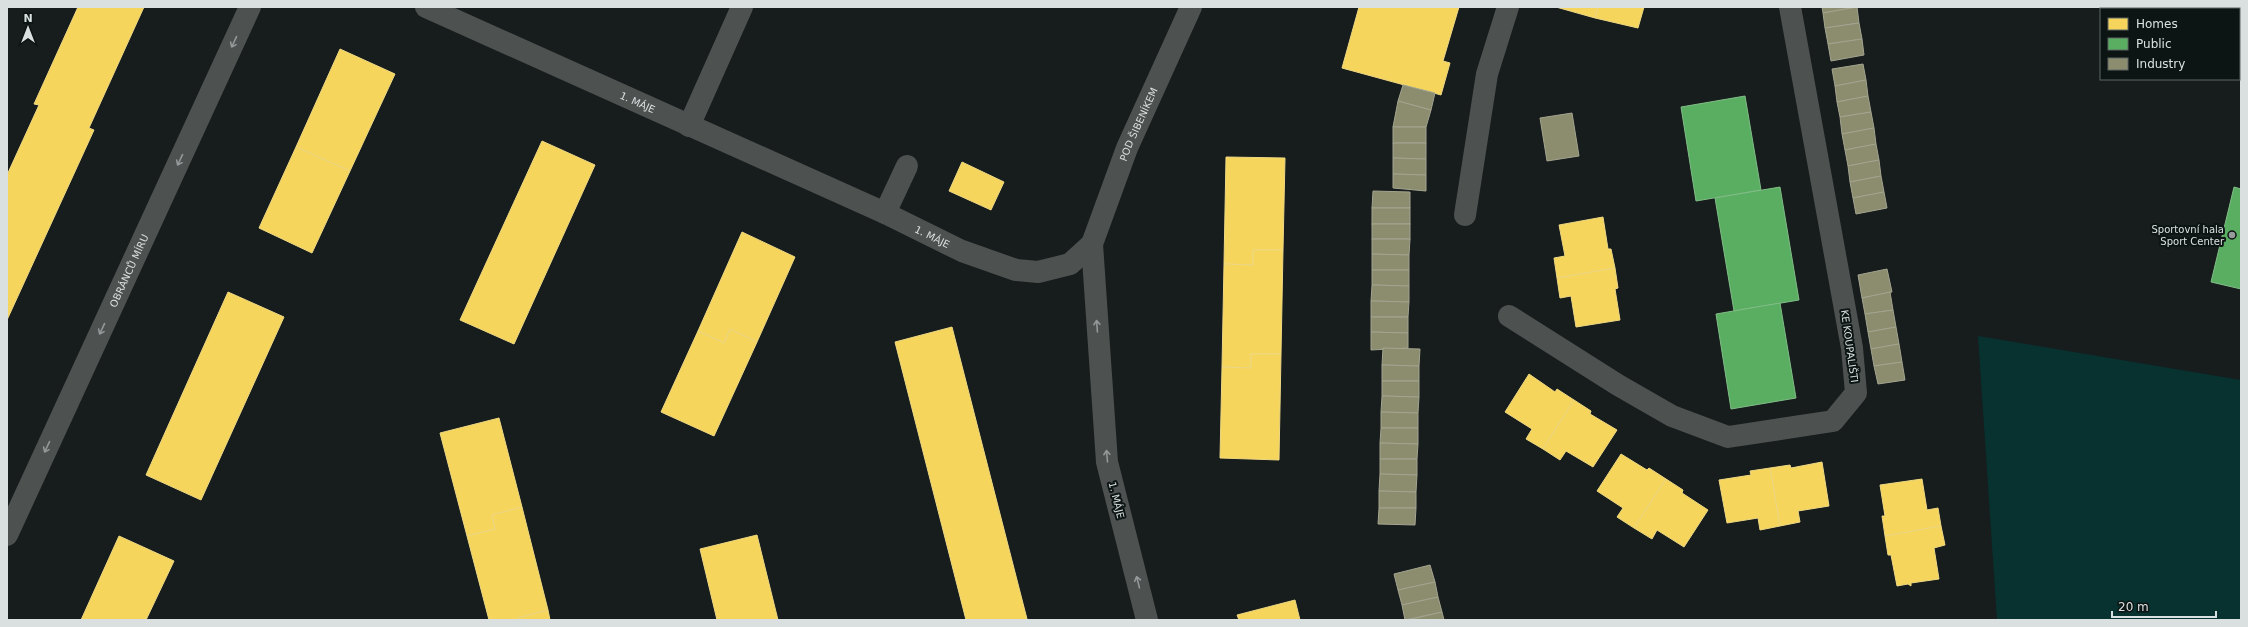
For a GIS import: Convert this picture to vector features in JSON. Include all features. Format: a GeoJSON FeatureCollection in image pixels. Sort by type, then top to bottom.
{"type":"FeatureCollection","features":[{"type":"Feature","properties":{"kind":"street","name":"OBRÁNCŮ MÍRU"},"geometry":{"type":"LineString","coordinates":[[7,535],[250,7]]}},
{"type":"Feature","properties":{"kind":"street","name":"1. MÁJE"},"geometry":{"type":"LineString","coordinates":[[426,7],[885,213],[962,251],[1016,270],[1038,272],[1070,264],[1092,244]]}},
{"type":"Feature","properties":{"kind":"street"},"geometry":{"type":"LineString","coordinates":[[689,126],[742,7]]}},
{"type":"Feature","properties":{"kind":"street","name":"POD ŠIBENÍKEM"},"geometry":{"type":"LineString","coordinates":[[1092,244],[1127,148],[1191,7]]}},
{"type":"Feature","properties":{"kind":"street"},"geometry":{"type":"LineString","coordinates":[[1465,215],[1487,74],[1508,7]]}},
{"type":"Feature","properties":{"kind":"street","name":"KE KOUPALIŠTI"},"geometry":{"type":"LineString","coordinates":[[1509,316],[1618,385],[1672,416],[1728,437],[1833,421],[1856,394],[1852,348],[1790,7]]}},
{"type":"Feature","properties":{"kind":"street"},"geometry":{"type":"LineString","coordinates":[[885,213],[907,166]]}},
{"type":"Feature","properties":{"kind":"street","name":"1. MÁJE"},"geometry":{"type":"LineString","coordinates":[[1092,244],[1107,462],[1148,620]]}},
{"type":"Feature","properties":{"kind":"shaded area"},"geometry":{"type":"Polygon","coordinates":[[[1978,336],[2241,380],[2241,620],[1997,620],[1978,336]]]}},
{"type":"Feature","properties":{"kind":"building: Homes"},"geometry":{"type":"Polygon","coordinates":[[[78,7],[144,7],[89,128],[94,130],[7,320],[7,175],[39,105],[34,104],[78,7]]]}},
{"type":"Feature","properties":{"kind":"building: Homes"},"geometry":{"type":"Polygon","coordinates":[[[1359,7],[1459,7],[1443,61],[1450,63],[1441,95],[1342,68],[1359,7]]]}},
{"type":"Feature","properties":{"kind":"building: Homes"},"geometry":{"type":"Polygon","coordinates":[[[1556,7],[1598,7],[1595,18],[1556,7]]]}},
{"type":"Feature","properties":{"kind":"building: Homes"},"geometry":{"type":"Polygon","coordinates":[[[1598,7],[1644,7],[1638,28],[1595,18],[1598,7]]]}},
{"type":"Feature","properties":{"kind":"building: Homes"},"geometry":{"type":"Polygon","coordinates":[[[340,49],[395,74],[350,171],[296,147],[340,49]]]}},
{"type":"Feature","properties":{"kind":"building: Homes"},"geometry":{"type":"Polygon","coordinates":[[[542,141],[595,165],[514,344],[460,320],[542,141]]]}},
{"type":"Feature","properties":{"kind":"building: Homes"},"geometry":{"type":"Polygon","coordinates":[[[296,147],[350,171],[312,253],[259,228],[296,147]]]}},
{"type":"Feature","properties":{"kind":"building: Homes"},"geometry":{"type":"Polygon","coordinates":[[[1226,157],[1285,158],[1283,250],[1253,250],[1253,265],[1224,264],[1226,157]]]}},
{"type":"Feature","properties":{"kind":"building: Homes"},"geometry":{"type":"Polygon","coordinates":[[[962,162],[1004,182],[991,210],[949,191],[962,162]]]}},
{"type":"Feature","properties":{"kind":"building: Homes"},"geometry":{"type":"Polygon","coordinates":[[[1603,217],[1608,249],[1611,249],[1615,268],[1557,278],[1554,258],[1565,256],[1559,225],[1603,217]]]}},
{"type":"Feature","properties":{"kind":"building: Homes"},"geometry":{"type":"Polygon","coordinates":[[[742,232],[795,257],[757,342],[730,329],[724,343],[698,331],[742,232]]]}},
{"type":"Feature","properties":{"kind":"building: Homes"},"geometry":{"type":"Polygon","coordinates":[[[1253,250],[1283,250],[1281,354],[1251,354],[1251,368],[1222,367],[1224,264],[1253,265],[1253,250]]]}},
{"type":"Feature","properties":{"kind":"building: Homes"},"geometry":{"type":"Polygon","coordinates":[[[1615,268],[1618,288],[1615,289],[1620,320],[1576,327],[1571,296],[1560,298],[1557,278],[1615,268]]]}},
{"type":"Feature","properties":{"kind":"building: Homes"},"geometry":{"type":"Polygon","coordinates":[[[228,292],[284,317],[201,500],[146,475],[228,292]]]}},
{"type":"Feature","properties":{"kind":"building: Homes"},"geometry":{"type":"Polygon","coordinates":[[[952,327],[1027,619],[966,620],[895,342],[952,327]]]}},
{"type":"Feature","properties":{"kind":"building: Homes"},"geometry":{"type":"Polygon","coordinates":[[[730,329],[757,342],[714,436],[661,412],[698,331],[724,343],[730,329]]]}},
{"type":"Feature","properties":{"kind":"building: Homes"},"geometry":{"type":"Polygon","coordinates":[[[1251,354],[1281,354],[1279,460],[1220,458],[1222,367],[1251,368],[1251,354]]]}},
{"type":"Feature","properties":{"kind":"building: Homes"},"geometry":{"type":"Polygon","coordinates":[[[1529,374],[1555,392],[1557,389],[1574,400],[1543,449],[1526,439],[1532,429],[1505,412],[1529,374]]]}},
{"type":"Feature","properties":{"kind":"building: Homes"},"geometry":{"type":"Polygon","coordinates":[[[1574,400],[1591,411],[1590,414],[1617,430],[1593,467],[1566,451],[1560,460],[1543,449],[1574,400]]]}},
{"type":"Feature","properties":{"kind":"building: Homes"},"geometry":{"type":"Polygon","coordinates":[[[499,418],[522,507],[492,515],[495,529],[467,536],[440,433],[499,418]]]}},
{"type":"Feature","properties":{"kind":"building: Homes"},"geometry":{"type":"Polygon","coordinates":[[[1621,454],[1647,470],[1649,468],[1666,479],[1634,528],[1617,517],[1623,508],[1597,491],[1621,454]]]}},
{"type":"Feature","properties":{"kind":"building: Homes"},"geometry":{"type":"Polygon","coordinates":[[[1822,462],[1829,506],[1798,511],[1800,522],[1780,526],[1770,468],[1790,465],[1791,468],[1822,462]]]}},
{"type":"Feature","properties":{"kind":"building: Homes"},"geometry":{"type":"Polygon","coordinates":[[[1770,468],[1780,526],[1760,530],[1758,518],[1727,523],[1719,480],[1751,475],[1750,471],[1770,468]]]}},
{"type":"Feature","properties":{"kind":"building: Homes"},"geometry":{"type":"Polygon","coordinates":[[[1666,479],[1683,490],[1682,493],[1708,510],[1684,547],[1657,530],[1652,539],[1634,528],[1666,479]]]}},
{"type":"Feature","properties":{"kind":"building: Homes"},"geometry":{"type":"Polygon","coordinates":[[[1922,479],[1927,510],[1938,508],[1941,526],[1885,536],[1882,516],[1885,516],[1880,485],[1922,479]]]}},
{"type":"Feature","properties":{"kind":"building: Homes"},"geometry":{"type":"Polygon","coordinates":[[[522,507],[548,610],[518,618],[519,620],[489,620],[467,536],[495,529],[492,515],[522,507]]]}},
{"type":"Feature","properties":{"kind":"building: Homes"},"geometry":{"type":"Polygon","coordinates":[[[1941,526],[1945,545],[1934,548],[1939,579],[1911,583],[1911,586],[1908,584],[1897,586],[1891,555],[1888,555],[1885,536],[1941,526]]]}},
{"type":"Feature","properties":{"kind":"building: Homes"},"geometry":{"type":"Polygon","coordinates":[[[757,535],[778,620],[717,620],[700,549],[757,535]]]}},
{"type":"Feature","properties":{"kind":"building: Homes"},"geometry":{"type":"Polygon","coordinates":[[[119,536],[174,561],[146,620],[81,620],[119,536]]]}},
{"type":"Feature","properties":{"kind":"building: Homes"},"geometry":{"type":"Polygon","coordinates":[[[1295,600],[1300,620],[1239,620],[1237,615],[1295,600]]]}},
{"type":"Feature","properties":{"kind":"building: Homes"},"geometry":{"type":"Polygon","coordinates":[[[548,610],[550,620],[519,620],[518,618],[548,610]]]}},
{"type":"Feature","properties":{"kind":"building: Public"},"geometry":{"type":"Polygon","coordinates":[[[1745,96],[1761,190],[1696,201],[1681,107],[1745,96]]]}},
{"type":"Feature","properties":{"kind":"building: Public"},"geometry":{"type":"Polygon","coordinates":[[[1780,187],[1799,300],[1734,311],[1715,198],[1780,187]]]}},
{"type":"Feature","properties":{"kind":"building: Public","name":"Sportovní hala Sport Center"},"geometry":{"type":"Polygon","coordinates":[[[2234,187],[2241,189],[2241,289],[2211,282],[2234,187]]]}},
{"type":"Feature","properties":{"kind":"building: Public"},"geometry":{"type":"Polygon","coordinates":[[[1780,303],[1796,398],[1731,409],[1716,314],[1780,303]]]}},
{"type":"Feature","properties":{"kind":"building: Industry"},"geometry":{"type":"Polygon","coordinates":[[[1822,7],[1857,7],[1823,13],[1822,7]]]}},
{"type":"Feature","properties":{"kind":"building: Industry"},"geometry":{"type":"Polygon","coordinates":[[[1857,7],[1859,23],[1825,28],[1823,13],[1857,7]]]}},
{"type":"Feature","properties":{"kind":"building: Industry"},"geometry":{"type":"Polygon","coordinates":[[[1859,23],[1862,39],[1828,44],[1825,28],[1859,23]]]}},
{"type":"Feature","properties":{"kind":"building: Industry"},"geometry":{"type":"Polygon","coordinates":[[[1862,39],[1864,55],[1831,61],[1828,44],[1862,39]]]}},
{"type":"Feature","properties":{"kind":"building: Industry"},"geometry":{"type":"Polygon","coordinates":[[[1863,64],[1866,80],[1835,86],[1832,69],[1863,64]]]}},
{"type":"Feature","properties":{"kind":"building: Industry"},"geometry":{"type":"Polygon","coordinates":[[[1866,80],[1868,96],[1837,102],[1835,86],[1866,80]]]}},
{"type":"Feature","properties":{"kind":"building: Industry"},"geometry":{"type":"Polygon","coordinates":[[[1403,85],[1435,93],[1431,110],[1398,101],[1403,85]]]}},
{"type":"Feature","properties":{"kind":"building: Industry"},"geometry":{"type":"Polygon","coordinates":[[[1868,96],[1871,112],[1840,117],[1837,102],[1868,96]]]}},
{"type":"Feature","properties":{"kind":"building: Industry"},"geometry":{"type":"Polygon","coordinates":[[[1398,101],[1431,110],[1426,127],[1393,127],[1398,101]]]}},
{"type":"Feature","properties":{"kind":"building: Industry"},"geometry":{"type":"Polygon","coordinates":[[[1871,112],[1874,128],[1842,134],[1840,117],[1871,112]]]}},
{"type":"Feature","properties":{"kind":"building: Industry"},"geometry":{"type":"Polygon","coordinates":[[[1572,113],[1579,156],[1547,161],[1540,118],[1572,113]]]}},
{"type":"Feature","properties":{"kind":"building: Industry"},"geometry":{"type":"Polygon","coordinates":[[[1393,127],[1426,127],[1426,143],[1393,143],[1393,127]]]}},
{"type":"Feature","properties":{"kind":"building: Industry"},"geometry":{"type":"Polygon","coordinates":[[[1874,128],[1876,144],[1845,150],[1842,134],[1874,128]]]}},
{"type":"Feature","properties":{"kind":"building: Industry"},"geometry":{"type":"Polygon","coordinates":[[[1393,143],[1426,143],[1426,159],[1393,158],[1393,143]]]}},
{"type":"Feature","properties":{"kind":"building: Industry"},"geometry":{"type":"Polygon","coordinates":[[[1876,144],[1879,160],[1848,166],[1845,150],[1876,144]]]}},
{"type":"Feature","properties":{"kind":"building: Industry"},"geometry":{"type":"Polygon","coordinates":[[[1393,158],[1426,159],[1426,175],[1393,174],[1393,158]]]}},
{"type":"Feature","properties":{"kind":"building: Industry"},"geometry":{"type":"Polygon","coordinates":[[[1879,160],[1881,176],[1850,182],[1848,166],[1879,160]]]}},
{"type":"Feature","properties":{"kind":"building: Industry"},"geometry":{"type":"Polygon","coordinates":[[[1393,174],[1426,175],[1426,191],[1393,188],[1393,174]]]}},
{"type":"Feature","properties":{"kind":"building: Industry"},"geometry":{"type":"Polygon","coordinates":[[[1881,176],[1884,192],[1853,198],[1850,182],[1881,176]]]}},
{"type":"Feature","properties":{"kind":"building: Industry"},"geometry":{"type":"Polygon","coordinates":[[[1373,191],[1410,192],[1410,208],[1372,208],[1373,191]]]}},
{"type":"Feature","properties":{"kind":"building: Industry"},"geometry":{"type":"Polygon","coordinates":[[[1884,192],[1887,208],[1856,214],[1853,198],[1884,192]]]}},
{"type":"Feature","properties":{"kind":"building: Industry"},"geometry":{"type":"Polygon","coordinates":[[[1372,208],[1410,208],[1410,224],[1372,224],[1372,208]]]}},
{"type":"Feature","properties":{"kind":"building: Industry"},"geometry":{"type":"Polygon","coordinates":[[[1372,224],[1410,224],[1410,239],[1372,239],[1372,224]]]}},
{"type":"Feature","properties":{"kind":"building: Industry"},"geometry":{"type":"Polygon","coordinates":[[[1372,239],[1410,239],[1409,255],[1372,254],[1372,239]]]}},
{"type":"Feature","properties":{"kind":"building: Industry"},"geometry":{"type":"Polygon","coordinates":[[[1372,254],[1409,255],[1409,270],[1372,270],[1372,254]]]}},
{"type":"Feature","properties":{"kind":"building: Industry"},"geometry":{"type":"Polygon","coordinates":[[[1887,269],[1892,292],[1862,298],[1858,275],[1887,269]]]}},
{"type":"Feature","properties":{"kind":"building: Industry"},"geometry":{"type":"Polygon","coordinates":[[[1372,270],[1409,270],[1409,286],[1372,285],[1372,270]]]}},
{"type":"Feature","properties":{"kind":"building: Industry"},"geometry":{"type":"Polygon","coordinates":[[[1372,285],[1409,286],[1409,302],[1371,301],[1372,285]]]}},
{"type":"Feature","properties":{"kind":"building: Industry"},"geometry":{"type":"Polygon","coordinates":[[[1890,292],[1893,310],[1865,314],[1862,298],[1890,292]]]}},
{"type":"Feature","properties":{"kind":"building: Industry"},"geometry":{"type":"Polygon","coordinates":[[[1371,301],[1409,302],[1408,317],[1371,317],[1371,301]]]}},
{"type":"Feature","properties":{"kind":"building: Industry"},"geometry":{"type":"Polygon","coordinates":[[[1893,310],[1896,327],[1868,332],[1865,314],[1893,310]]]}},
{"type":"Feature","properties":{"kind":"building: Industry"},"geometry":{"type":"Polygon","coordinates":[[[1371,317],[1408,317],[1408,333],[1371,332],[1371,317]]]}},
{"type":"Feature","properties":{"kind":"building: Industry"},"geometry":{"type":"Polygon","coordinates":[[[1896,327],[1899,344],[1871,349],[1868,332],[1896,327]]]}},
{"type":"Feature","properties":{"kind":"building: Industry"},"geometry":{"type":"Polygon","coordinates":[[[1371,332],[1408,333],[1408,348],[1371,350],[1371,332]]]}},
{"type":"Feature","properties":{"kind":"building: Industry"},"geometry":{"type":"Polygon","coordinates":[[[1899,344],[1902,362],[1874,366],[1871,349],[1899,344]]]}},
{"type":"Feature","properties":{"kind":"building: Industry"},"geometry":{"type":"Polygon","coordinates":[[[1383,348],[1420,349],[1419,366],[1382,365],[1383,348]]]}},
{"type":"Feature","properties":{"kind":"building: Industry"},"geometry":{"type":"Polygon","coordinates":[[[1902,362],[1905,380],[1878,384],[1874,366],[1902,362]]]}},
{"type":"Feature","properties":{"kind":"building: Industry"},"geometry":{"type":"Polygon","coordinates":[[[1382,365],[1419,366],[1419,381],[1382,381],[1382,365]]]}},
{"type":"Feature","properties":{"kind":"building: Industry"},"geometry":{"type":"Polygon","coordinates":[[[1382,381],[1419,381],[1419,397],[1382,396],[1382,381]]]}},
{"type":"Feature","properties":{"kind":"building: Industry"},"geometry":{"type":"Polygon","coordinates":[[[1382,396],[1419,397],[1418,413],[1381,412],[1382,396]]]}},
{"type":"Feature","properties":{"kind":"building: Industry"},"geometry":{"type":"Polygon","coordinates":[[[1381,412],[1418,413],[1418,428],[1381,428],[1381,412]]]}},
{"type":"Feature","properties":{"kind":"building: Industry"},"geometry":{"type":"Polygon","coordinates":[[[1381,428],[1418,428],[1418,444],[1380,443],[1381,428]]]}},
{"type":"Feature","properties":{"kind":"building: Industry"},"geometry":{"type":"Polygon","coordinates":[[[1380,443],[1418,444],[1417,459],[1380,459],[1380,443]]]}},
{"type":"Feature","properties":{"kind":"building: Industry"},"geometry":{"type":"Polygon","coordinates":[[[1380,459],[1417,459],[1417,475],[1380,474],[1380,459]]]}},
{"type":"Feature","properties":{"kind":"building: Industry"},"geometry":{"type":"Polygon","coordinates":[[[1380,474],[1417,475],[1416,492],[1379,491],[1380,474]]]}},
{"type":"Feature","properties":{"kind":"building: Industry"},"geometry":{"type":"Polygon","coordinates":[[[1379,491],[1416,492],[1416,508],[1379,508],[1379,491]]]}},
{"type":"Feature","properties":{"kind":"building: Industry"},"geometry":{"type":"Polygon","coordinates":[[[1379,508],[1416,508],[1415,525],[1378,524],[1379,508]]]}},
{"type":"Feature","properties":{"kind":"building: Industry"},"geometry":{"type":"Polygon","coordinates":[[[1430,565],[1435,582],[1398,590],[1394,574],[1430,565]]]}},
{"type":"Feature","properties":{"kind":"building: Industry"},"geometry":{"type":"Polygon","coordinates":[[[1435,582],[1438,597],[1402,605],[1398,590],[1435,582]]]}},
{"type":"Feature","properties":{"kind":"building: Industry"},"geometry":{"type":"Polygon","coordinates":[[[1438,597],[1442,612],[1405,620],[1402,605],[1438,597]]]}},
{"type":"Feature","properties":{"kind":"building: Industry"},"geometry":{"type":"Polygon","coordinates":[[[1442,612],[1444,620],[1408,620],[1442,612]]]}},
{"type":"Feature","properties":{"kind":"place","name":"Sportovní hala Sport Center"},"geometry":{"type":"Point","coordinates":[2232,235]}}]}
